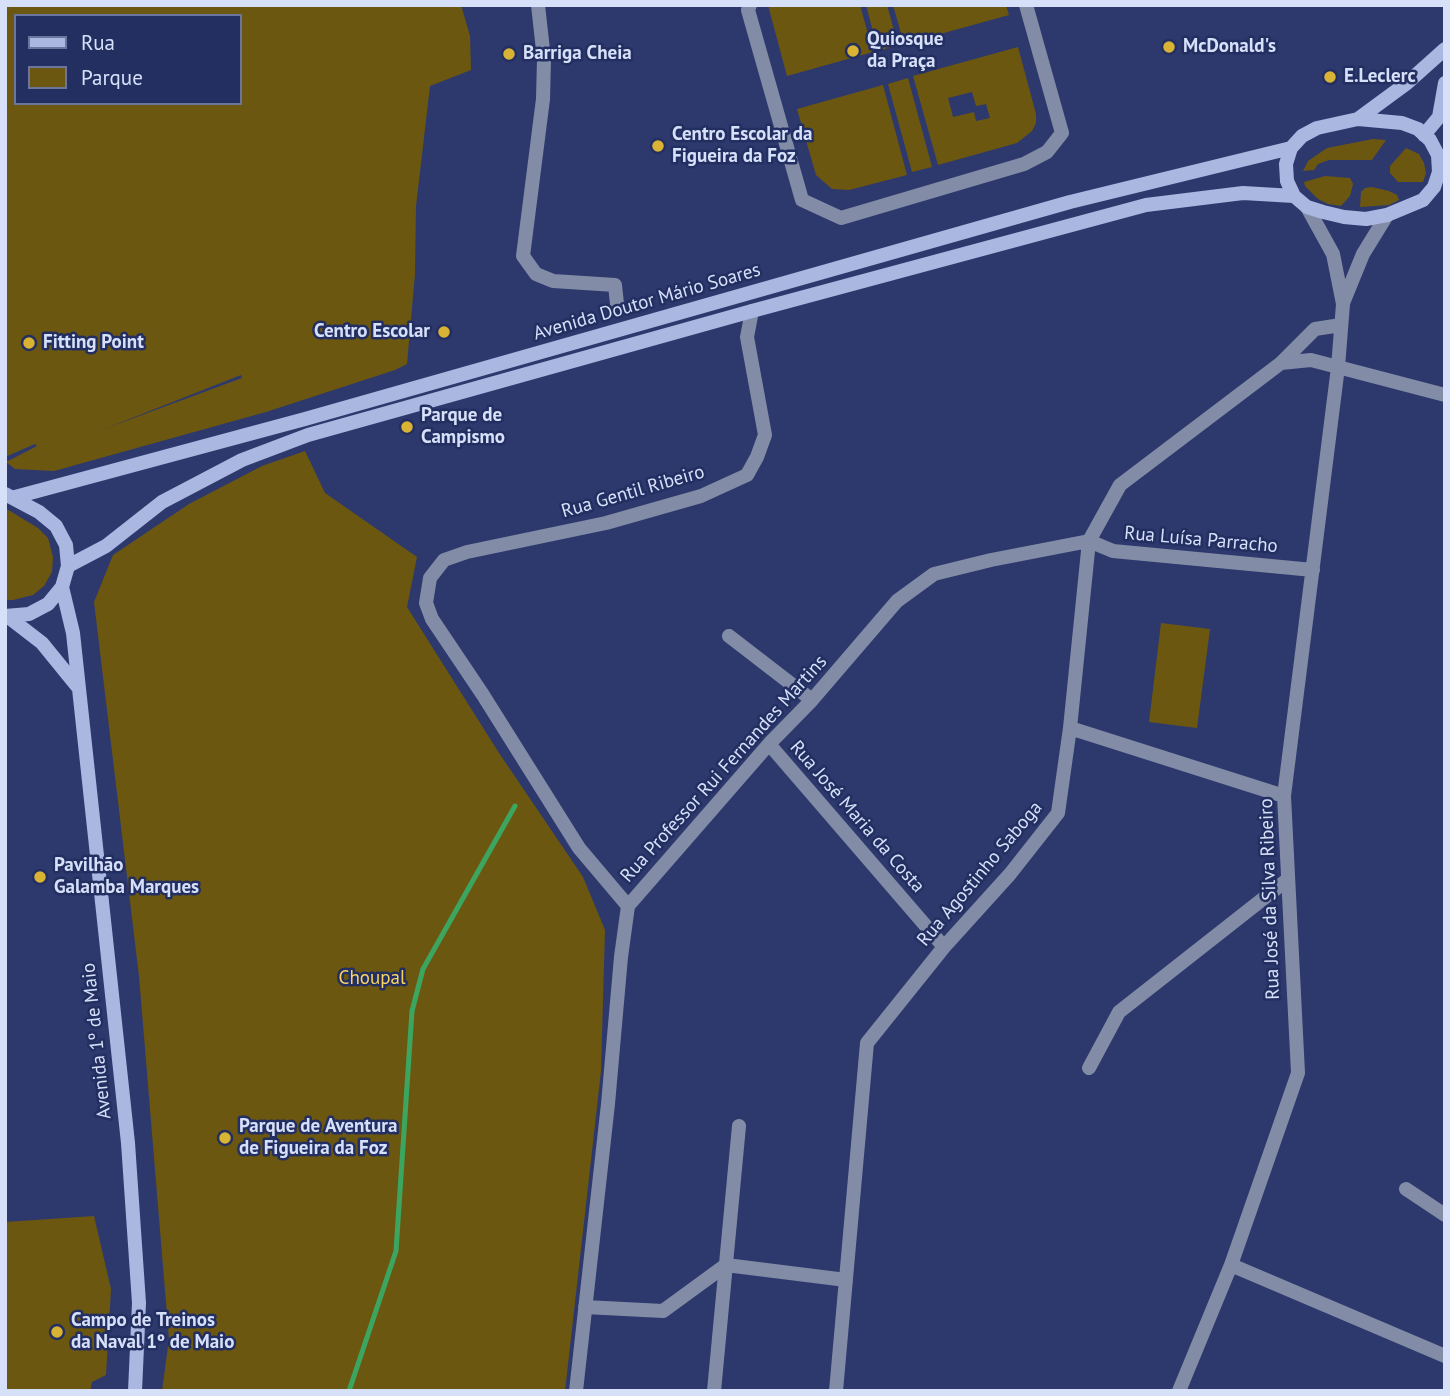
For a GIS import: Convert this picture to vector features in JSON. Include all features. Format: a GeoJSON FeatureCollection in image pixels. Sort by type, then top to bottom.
{"type":"FeatureCollection","features":[{"type":"Feature","properties":{"kind":"main road"},"geometry":{"type":"LineString","coordinates":[[1358,119],[1407,83],[1445,49]]}},
{"type":"Feature","properties":{"kind":"main road"},"geometry":{"type":"LineString","coordinates":[[1423,200],[1434,187],[1439,172],[1434,143],[1444,88]]}},
{"type":"Feature","properties":{"kind":"main road"},"geometry":{"type":"LineString","coordinates":[[1434,143],[1418,129],[1402,124],[1358,119],[1317,128],[1302,136],[1291,148],[1286,164],[1287,181],[1294,196],[1307,207],[1344,217],[1366,219],[1387,215],[1445,193]]}},
{"type":"Feature","properties":{"kind":"main road","name":"Avenida Doutor Mário Soares"},"geometry":{"type":"LineString","coordinates":[[10,496],[305,419],[1070,202],[1291,148]]}},
{"type":"Feature","properties":{"kind":"main road","name":"Avenida Doutor Mário Soares"},"geometry":{"type":"LineString","coordinates":[[68,566],[106,546],[162,502],[242,460],[308,435],[1157,202],[1244,193],[1294,196]]}},
{"type":"Feature","properties":{"kind":"main road"},"geometry":{"type":"LineString","coordinates":[[6,616],[29,614],[48,604],[62,587],[68,566],[66,545],[56,526],[39,512],[10,496]]}},
{"type":"Feature","properties":{"kind":"main road","name":"Avenida 1º de Maio"},"geometry":{"type":"LineString","coordinates":[[62,587],[73,633],[128,1143],[139,1303],[135,1391]]}},
{"type":"Feature","properties":{"kind":"main road"},"geometry":{"type":"LineString","coordinates":[[6,616],[42,643],[78,688]]}},
{"type":"Feature","properties":{"kind":"street"},"geometry":{"type":"LineString","coordinates":[[538,5],[544,59],[543,99],[523,256],[536,274],[553,281],[615,285],[617,304]]}},
{"type":"Feature","properties":{"kind":"street"},"geometry":{"type":"LineString","coordinates":[[750,5],[752,23],[803,200],[841,218],[1024,164],[1047,152],[1062,133],[1026,5]]}},
{"type":"Feature","properties":{"kind":"street","name":"Rua José da Silva Ribeiro"},"geometry":{"type":"LineString","coordinates":[[1307,207],[1333,254],[1343,304]]}},
{"type":"Feature","properties":{"kind":"street","name":"Rua José da Silva Ribeiro"},"geometry":{"type":"LineString","coordinates":[[1179,1391],[1231,1265],[1298,1073],[1284,796],[1338,367],[1343,304],[1363,254],[1387,215]]}},
{"type":"Feature","properties":{"kind":"street","name":"Rua Gentil Ribeiro"},"geometry":{"type":"LineString","coordinates":[[628,906],[579,848],[432,619],[426,603],[430,578],[444,560],[467,552],[606,523],[701,496],[747,475],[765,435],[747,337],[752,311]]}},
{"type":"Feature","properties":{"kind":"street","name":"Rua Agostinho Saboga"},"geometry":{"type":"LineString","coordinates":[[836,1391],[867,1043],[1058,813],[1070,728],[1088,541],[1120,485],[1281,363],[1315,329],[1341,325]]}},
{"type":"Feature","properties":{"kind":"street"},"geometry":{"type":"LineString","coordinates":[[1281,363],[1311,360],[1445,395]]}},
{"type":"Feature","properties":{"kind":"street","name":"Rua Luísa Parracho"},"geometry":{"type":"LineString","coordinates":[[1088,541],[1113,551],[1313,570]]}},
{"type":"Feature","properties":{"kind":"street","name":"Rua Professor Rui Fernandes Martins"},"geometry":{"type":"LineString","coordinates":[[576,1391],[628,906],[897,601],[934,574],[1088,541]]}},
{"type":"Feature","properties":{"kind":"street"},"geometry":{"type":"LineString","coordinates":[[729,636],[812,700]]}},
{"type":"Feature","properties":{"kind":"street"},"geometry":{"type":"LineString","coordinates":[[1070,728],[1284,796]]}},
{"type":"Feature","properties":{"kind":"street","name":"Rua José Maria da Costa"},"geometry":{"type":"LineString","coordinates":[[769,744],[944,947]]}},
{"type":"Feature","properties":{"kind":"street"},"geometry":{"type":"LineString","coordinates":[[1089,1068],[1119,1012],[1287,880]]}},
{"type":"Feature","properties":{"kind":"street"},"geometry":{"type":"LineString","coordinates":[[713,1391],[739,1126]]}},
{"type":"Feature","properties":{"kind":"street"},"geometry":{"type":"LineString","coordinates":[[1406,1189],[1445,1214]]}},
{"type":"Feature","properties":{"kind":"street"},"geometry":{"type":"LineString","coordinates":[[585,1307],[663,1311],[726,1265],[846,1280]]}},
{"type":"Feature","properties":{"kind":"street"},"geometry":{"type":"LineString","coordinates":[[1231,1265],[1445,1356]]}},
{"type":"Feature","properties":{"kind":"green space"},"geometry":{"type":"Polygon","coordinates":[[[5,5],[461,5],[470,36],[471,70],[430,86],[416,206],[415,274],[407,364],[266,412],[54,471],[15,469],[6,462],[37,446],[35,444],[5,457],[5,5]],[[241,375],[104,429],[242,378],[241,375]]]}},
{"type":"Feature","properties":{"kind":"green space"},"geometry":{"type":"Polygon","coordinates":[[[768,5],[860,5],[873,52],[787,76],[768,5]]]}},
{"type":"Feature","properties":{"kind":"green space"},"geometry":{"type":"Polygon","coordinates":[[[866,5],[887,5],[898,45],[878,51],[866,5]]]}},
{"type":"Feature","properties":{"kind":"green space"},"geometry":{"type":"Polygon","coordinates":[[[893,5],[1006,5],[1009,15],[904,44],[893,5]]]}},
{"type":"Feature","properties":{"kind":"green space"},"geometry":{"type":"Polygon","coordinates":[[[1018,47],[1036,123],[1032,131],[1017,143],[938,165],[913,76],[1018,47]],[[972,92],[948,98],[953,117],[974,112],[976,121],[990,118],[986,104],[976,106],[972,92]]]}},
{"type":"Feature","properties":{"kind":"green space"},"geometry":{"type":"Polygon","coordinates":[[[908,78],[932,167],[912,172],[888,84],[908,78]]]}},
{"type":"Feature","properties":{"kind":"green space"},"geometry":{"type":"Polygon","coordinates":[[[883,85],[907,175],[849,190],[832,189],[816,175],[797,109],[883,85]]]}},
{"type":"Feature","properties":{"kind":"green space"},"geometry":{"type":"Polygon","coordinates":[[[1373,139],[1386,140],[1372,160],[1329,160],[1318,164],[1314,170],[1303,171],[1308,161],[1327,148],[1373,139]]]}},
{"type":"Feature","properties":{"kind":"green space"},"geometry":{"type":"Polygon","coordinates":[[[1406,148],[1419,154],[1424,163],[1426,173],[1423,182],[1398,182],[1390,173],[1390,166],[1406,148]]]}},
{"type":"Feature","properties":{"kind":"green space"},"geometry":{"type":"Polygon","coordinates":[[[1325,176],[1350,178],[1353,184],[1350,196],[1341,206],[1318,199],[1305,186],[1304,182],[1325,176]]]}},
{"type":"Feature","properties":{"kind":"green space"},"geometry":{"type":"Polygon","coordinates":[[[1372,187],[1389,191],[1397,195],[1399,200],[1389,205],[1360,207],[1361,192],[1372,187]]]}},
{"type":"Feature","properties":{"kind":"green space","name":"Choupal"},"geometry":{"type":"Polygon","coordinates":[[[305,451],[325,493],[417,557],[407,607],[499,753],[583,877],[605,930],[601,1071],[565,1391],[162,1391],[169,1339],[139,976],[94,602],[113,555],[189,504],[262,466],[305,451]]]}},
{"type":"Feature","properties":{"kind":"green space"},"geometry":{"type":"Polygon","coordinates":[[[5,508],[38,528],[48,538],[53,557],[52,572],[44,586],[33,595],[13,600],[5,600],[5,508]]]}},
{"type":"Feature","properties":{"kind":"green space"},"geometry":{"type":"Polygon","coordinates":[[[1161,623],[1210,629],[1197,728],[1149,722],[1161,623]]]}},
{"type":"Feature","properties":{"kind":"green space","name":"Campo de Treinos da Naval 1º de Maio"},"geometry":{"type":"Polygon","coordinates":[[[94,1216],[111,1289],[106,1375],[92,1382],[90,1391],[5,1391],[5,1222],[94,1216]]]}},
{"type":"Feature","properties":{"kind":"waterway"},"geometry":{"type":"LineString","coordinates":[[349,1391],[396,1251],[412,1011],[423,969],[515,806]]}},
{"type":"Feature","properties":{"kind":"place","name":"McDonald's"},"geometry":{"type":"Point","coordinates":[1169,47]}},
{"type":"Feature","properties":{"kind":"place","name":"Quiosque da Praça"},"geometry":{"type":"Point","coordinates":[853,51]}},
{"type":"Feature","properties":{"kind":"place","name":"Barriga Cheia"},"geometry":{"type":"Point","coordinates":[509,54]}},
{"type":"Feature","properties":{"kind":"place","name":"E.Leclerc"},"geometry":{"type":"Point","coordinates":[1330,77]}},
{"type":"Feature","properties":{"kind":"place","name":"Centro Escolar da Figueira da Foz"},"geometry":{"type":"Point","coordinates":[658,146]}},
{"type":"Feature","properties":{"kind":"place","name":"Centro Escolar"},"geometry":{"type":"Point","coordinates":[444,332]}},
{"type":"Feature","properties":{"kind":"place","name":"Fitting Point"},"geometry":{"type":"Point","coordinates":[29,343]}},
{"type":"Feature","properties":{"kind":"place","name":"Parque de Campismo"},"geometry":{"type":"Point","coordinates":[407,427]}},
{"type":"Feature","properties":{"kind":"place","name":"Pavilhão Galamba Marques"},"geometry":{"type":"Point","coordinates":[40,877]}},
{"type":"Feature","properties":{"kind":"place","name":"Parque de Aventura de Figueira da Foz"},"geometry":{"type":"Point","coordinates":[225,1138]}},
{"type":"Feature","properties":{"kind":"place","name":"Campo de Treinos da Naval 1º de Maio"},"geometry":{"type":"Point","coordinates":[57,1332]}}]}
